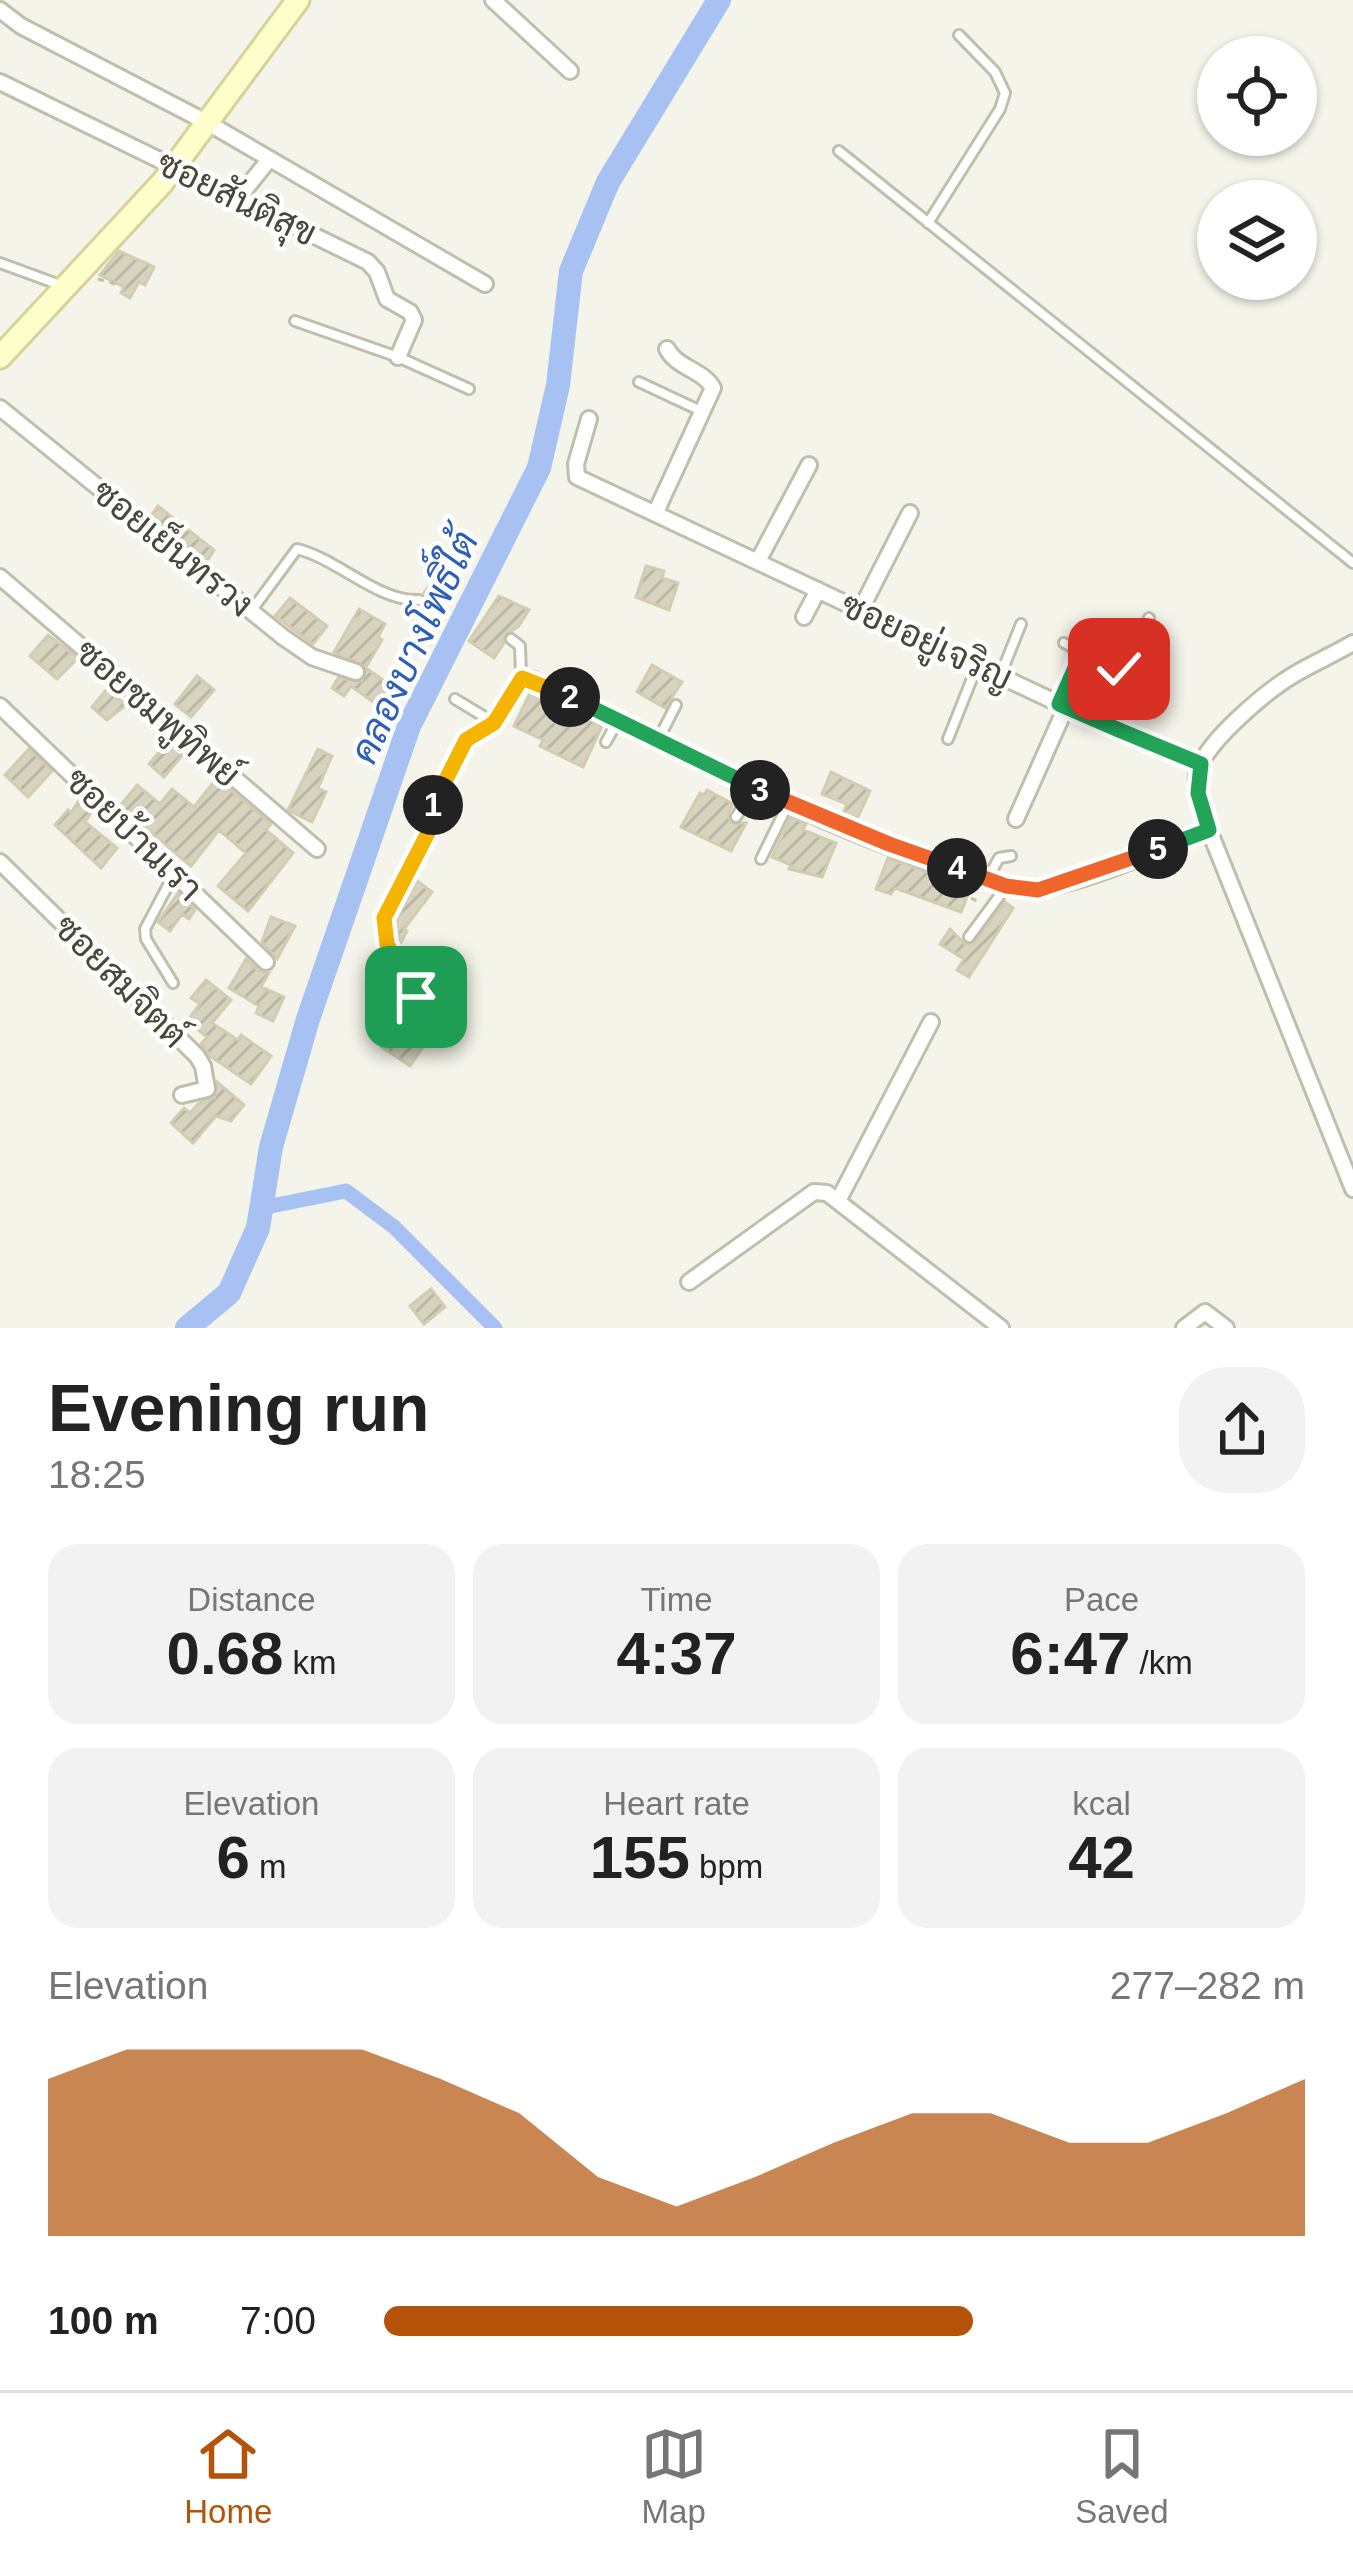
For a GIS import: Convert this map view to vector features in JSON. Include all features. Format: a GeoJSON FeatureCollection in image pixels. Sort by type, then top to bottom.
{"type":"FeatureCollection","features":[{"type":"Feature","properties":{"kind":"street"},"geometry":{"type":"LineString","coordinates":[[0,357],[175,166],[298,0]]}},
{"type":"Feature","properties":{"kind":"street"},"geometry":{"type":"LineString","coordinates":[[493,0],[571,71]]}},
{"type":"Feature","properties":{"kind":"street"},"geometry":{"type":"LineString","coordinates":[[0,10],[208,123],[485,284]]}},
{"type":"Feature","properties":{"kind":"street","name":"ซอยสันติสุข"},"geometry":{"type":"LineString","coordinates":[[0,82],[368,262],[388,299],[410,312],[414,320],[398,357]]}},
{"type":"Feature","properties":{"kind":"street"},"geometry":{"type":"LineString","coordinates":[[238,198],[268,160]]}},
{"type":"Feature","properties":{"kind":"street"},"geometry":{"type":"LineString","coordinates":[[655,514],[713,388],[667,349]]}},
{"type":"Feature","properties":{"kind":"street","name":"ซอยเย็นทรวง"},"geometry":{"type":"LineString","coordinates":[[0,408],[312,657],[356,672]]}},
{"type":"Feature","properties":{"kind":"street","name":"ซอยอยู่เจริญ"},"geometry":{"type":"LineString","coordinates":[[589,419],[576,464],[578,477],[1063,706],[1201,764]]}},
{"type":"Feature","properties":{"kind":"street"},"geometry":{"type":"LineString","coordinates":[[758,561],[809,465]]}},
{"type":"Feature","properties":{"kind":"street"},"geometry":{"type":"LineString","coordinates":[[861,609],[910,513]]}},
{"type":"Feature","properties":{"kind":"street","name":"ซอยชมพูทิพย์"},"geometry":{"type":"LineString","coordinates":[[0,577],[317,848]]}},
{"type":"Feature","properties":{"kind":"street"},"geometry":{"type":"LineString","coordinates":[[805,617],[818,590]]}},
{"type":"Feature","properties":{"kind":"street"},"geometry":{"type":"LineString","coordinates":[[1353,643],[1292,676],[1231,727],[1201,764],[1198,793],[1353,1189]]}},
{"type":"Feature","properties":{"kind":"street"},"geometry":{"type":"LineString","coordinates":[[416,997],[387,944],[384,918],[431,827],[433,806],[460,749],[473,734],[494,723],[522,678],[789,803],[1006,886],[1038,890],[1209,830]]}},
{"type":"Feature","properties":{"kind":"street","name":"ซอยบ้านเรา"},"geometry":{"type":"LineString","coordinates":[[0,706],[266,962]]}},
{"type":"Feature","properties":{"kind":"street"},"geometry":{"type":"LineString","coordinates":[[1016,819],[1063,706]]}},
{"type":"Feature","properties":{"kind":"street","name":"ซอยสมจิตต์"},"geometry":{"type":"LineString","coordinates":[[0,862],[197,1055],[207,1089],[182,1095]]}},
{"type":"Feature","properties":{"kind":"street"},"geometry":{"type":"LineString","coordinates":[[839,1199],[931,1022]]}},
{"type":"Feature","properties":{"kind":"street"},"geometry":{"type":"LineString","coordinates":[[689,1282],[814,1192],[839,1199],[1001,1328]]}},
{"type":"Feature","properties":{"kind":"street"},"geometry":{"type":"LineString","coordinates":[[1184,1328],[1205,1312],[1226,1328]]}},
{"type":"Feature","properties":{"kind":"lane"},"geometry":{"type":"LineString","coordinates":[[928,223],[1000,109],[1005,93],[995,72],[959,35]]}},
{"type":"Feature","properties":{"kind":"lane"},"geometry":{"type":"LineString","coordinates":[[839,151],[1353,563]]}},
{"type":"Feature","properties":{"kind":"lane"},"geometry":{"type":"LineString","coordinates":[[0,263],[71,280]]}},
{"type":"Feature","properties":{"kind":"lane"},"geometry":{"type":"LineString","coordinates":[[296,321],[469,388]]}},
{"type":"Feature","properties":{"kind":"lane"},"geometry":{"type":"LineString","coordinates":[[639,382],[702,412]]}},
{"type":"Feature","properties":{"kind":"lane"},"geometry":{"type":"LineString","coordinates":[[251,611],[297,549],[363,578],[400,601],[419,600]]}},
{"type":"Feature","properties":{"kind":"lane"},"geometry":{"type":"LineString","coordinates":[[1064,643],[1124,670],[1149,618]]}},
{"type":"Feature","properties":{"kind":"lane"},"geometry":{"type":"LineString","coordinates":[[1000,676],[1022,624]]}},
{"type":"Feature","properties":{"kind":"lane"},"geometry":{"type":"LineString","coordinates":[[511,639],[520,646],[522,678]]}},
{"type":"Feature","properties":{"kind":"lane"},"geometry":{"type":"LineString","coordinates":[[1063,706],[1082,652]]}},
{"type":"Feature","properties":{"kind":"lane"},"geometry":{"type":"LineString","coordinates":[[948,739],[977,665]]}},
{"type":"Feature","properties":{"kind":"lane"},"geometry":{"type":"LineString","coordinates":[[455,699],[494,723]]}},
{"type":"Feature","properties":{"kind":"lane"},"geometry":{"type":"LineString","coordinates":[[658,740],[676,705]]}},
{"type":"Feature","properties":{"kind":"lane"},"geometry":{"type":"LineString","coordinates":[[606,742],[618,720]]}},
{"type":"Feature","properties":{"kind":"lane"},"geometry":{"type":"LineString","coordinates":[[736,817],[755,788]]}},
{"type":"Feature","properties":{"kind":"lane"},"geometry":{"type":"LineString","coordinates":[[761,859],[789,803]]}},
{"type":"Feature","properties":{"kind":"lane"},"geometry":{"type":"LineString","coordinates":[[987,879],[994,863],[1011,856]]}},
{"type":"Feature","properties":{"kind":"lane"},"geometry":{"type":"LineString","coordinates":[[173,983],[146,939],[145,929],[174,872]]}},
{"type":"Feature","properties":{"kind":"lane"},"geometry":{"type":"LineString","coordinates":[[969,938],[1006,886]]}},
{"type":"Feature","properties":{"kind":"path"},"geometry":{"type":"LineString","coordinates":[[71,280],[119,285]]}},
{"type":"Feature","properties":{"kind":"path"},"geometry":{"type":"LineString","coordinates":[[971,898],[988,906]]}},
{"type":"Feature","properties":{"kind":"building"},"geometry":{"type":"Polygon","coordinates":[[[119,251],[154,267],[145,285],[139,282],[130,298],[121,293],[124,287],[100,275],[119,251]]]}},
{"type":"Feature","properties":{"kind":"building"},"geometry":{"type":"Polygon","coordinates":[[[158,506],[214,550],[207,561],[151,516],[158,506]]]}},
{"type":"Feature","properties":{"kind":"building"},"geometry":{"type":"Polygon","coordinates":[[[646,566],[664,571],[662,578],[678,583],[669,610],[636,597],[646,566]]]}},
{"type":"Feature","properties":{"kind":"building"},"geometry":{"type":"Polygon","coordinates":[[[441,569],[458,581],[441,605],[424,593],[441,569]]]}},
{"type":"Feature","properties":{"kind":"building"},"geometry":{"type":"Polygon","coordinates":[[[499,596],[529,610],[518,627],[504,635],[494,658],[469,641],[499,596]]]}},
{"type":"Feature","properties":{"kind":"building"},"geometry":{"type":"Polygon","coordinates":[[[290,598],[327,626],[313,644],[275,616],[290,598]]]}},
{"type":"Feature","properties":{"kind":"building"},"geometry":{"type":"Polygon","coordinates":[[[359,609],[385,624],[378,637],[382,640],[366,667],[334,652],[359,609]]]}},
{"type":"Feature","properties":{"kind":"building"},"geometry":{"type":"Polygon","coordinates":[[[48,635],[78,658],[57,679],[30,656],[48,635]]]}},
{"type":"Feature","properties":{"kind":"building"},"geometry":{"type":"Polygon","coordinates":[[[652,665],[682,682],[665,708],[637,692],[652,665]]]}},
{"type":"Feature","properties":{"kind":"building"},"geometry":{"type":"Polygon","coordinates":[[[366,668],[390,685],[376,704],[351,686],[344,696],[332,688],[338,678],[362,681],[366,668]]]}},
{"type":"Feature","properties":{"kind":"building"},"geometry":{"type":"Polygon","coordinates":[[[197,676],[214,690],[191,717],[175,704],[197,676]]]}},
{"type":"Feature","properties":{"kind":"building"},"geometry":{"type":"Polygon","coordinates":[[[107,689],[126,705],[107,720],[92,707],[107,689]]]}},
{"type":"Feature","properties":{"kind":"building"},"geometry":{"type":"Polygon","coordinates":[[[531,691],[602,726],[583,767],[540,746],[543,740],[514,726],[531,691]]]}},
{"type":"Feature","properties":{"kind":"building"},"geometry":{"type":"Polygon","coordinates":[[[170,739],[185,752],[164,777],[149,764],[170,739]]]}},
{"type":"Feature","properties":{"kind":"building"},"geometry":{"type":"Polygon","coordinates":[[[29,749],[52,771],[28,797],[5,775],[29,749]]]}},
{"type":"Feature","properties":{"kind":"building"},"geometry":{"type":"Polygon","coordinates":[[[318,749],[332,756],[318,788],[326,792],[312,822],[288,810],[318,749]]]}},
{"type":"Feature","properties":{"kind":"building"},"geometry":{"type":"Polygon","coordinates":[[[831,772],[870,791],[857,819],[843,813],[847,804],[822,794],[831,772]]]}},
{"type":"Feature","properties":{"kind":"building"},"geometry":{"type":"Polygon","coordinates":[[[217,778],[271,824],[266,830],[293,853],[248,911],[218,886],[246,853],[219,830],[191,866],[120,806],[137,785],[160,804],[172,789],[194,807],[217,778]]]}},
{"type":"Feature","properties":{"kind":"building"},"geometry":{"type":"Polygon","coordinates":[[[707,790],[733,804],[728,814],[731,823],[746,823],[731,851],[681,827],[700,793],[707,790]]]}},
{"type":"Feature","properties":{"kind":"building"},"geometry":{"type":"Polygon","coordinates":[[[80,799],[92,811],[85,822],[117,848],[101,868],[55,825],[80,799]]]}},
{"type":"Feature","properties":{"kind":"building"},"geometry":{"type":"Polygon","coordinates":[[[791,817],[806,824],[803,830],[836,843],[822,877],[789,869],[791,865],[772,857],[791,817]]]}},
{"type":"Feature","properties":{"kind":"building"},"geometry":{"type":"Polygon","coordinates":[[[888,858],[971,887],[961,912],[895,888],[891,894],[876,889],[888,858]]]}},
{"type":"Feature","properties":{"kind":"building"},"geometry":{"type":"Polygon","coordinates":[[[416,880],[432,892],[404,929],[400,944],[396,922],[416,880]]]}},
{"type":"Feature","properties":{"kind":"building"},"geometry":{"type":"Polygon","coordinates":[[[178,893],[195,910],[189,919],[182,914],[170,931],[158,922],[178,893]]]}},
{"type":"Feature","properties":{"kind":"building"},"geometry":{"type":"Polygon","coordinates":[[[1005,902],[1013,908],[969,977],[957,970],[964,959],[940,944],[950,929],[965,944],[973,944],[1005,902]]]}},
{"type":"Feature","properties":{"kind":"building"},"geometry":{"type":"Polygon","coordinates":[[[271,917],[295,926],[277,959],[262,942],[271,917]]]}},
{"type":"Feature","properties":{"kind":"building"},"geometry":{"type":"Polygon","coordinates":[[[246,959],[269,973],[261,987],[284,997],[273,1021],[256,1013],[259,1006],[229,988],[246,959]]]}},
{"type":"Feature","properties":{"kind":"building"},"geometry":{"type":"Polygon","coordinates":[[[206,980],[231,1000],[212,1023],[238,1040],[241,1035],[271,1056],[251,1084],[210,1056],[201,1044],[207,1037],[187,1021],[200,1004],[191,998],[206,980]]]}},
{"type":"Feature","properties":{"kind":"building"},"geometry":{"type":"Polygon","coordinates":[[[423,1006],[440,1022],[410,1066],[382,1047],[392,1032],[400,1037],[423,1006]]]}},
{"type":"Feature","properties":{"kind":"building"},"geometry":{"type":"Polygon","coordinates":[[[217,1082],[244,1105],[231,1121],[216,1116],[193,1143],[171,1123],[184,1108],[190,1113],[199,1103],[214,1098],[217,1082]]]}},
{"type":"Feature","properties":{"kind":"building"},"geometry":{"type":"Polygon","coordinates":[[[431,1289],[445,1307],[424,1324],[410,1306],[431,1289]]]}},
{"type":"Feature","properties":{"kind":"waterway","name":"คลองบางโพธิ์ใต้"},"geometry":{"type":"LineString","coordinates":[[187,1328],[229,1293],[258,1228],[271,1147],[308,1019],[409,726],[539,468],[558,385],[571,271],[608,182],[719,0]]}},
{"type":"Feature","properties":{"kind":"waterway"},"geometry":{"type":"LineString","coordinates":[[261,1208],[346,1191],[394,1227],[495,1328]]}},
{"type":"Feature","properties":{"kind":"route"},"geometry":{"type":"LineString","coordinates":[[416,997],[387,944],[384,918],[431,827],[433,806],[460,749],[473,734],[494,723],[522,678],[789,803],[1006,886],[1038,890],[1209,830],[1198,793],[1201,764],[1059,704],[1082,652],[1119,669]]}}]}
